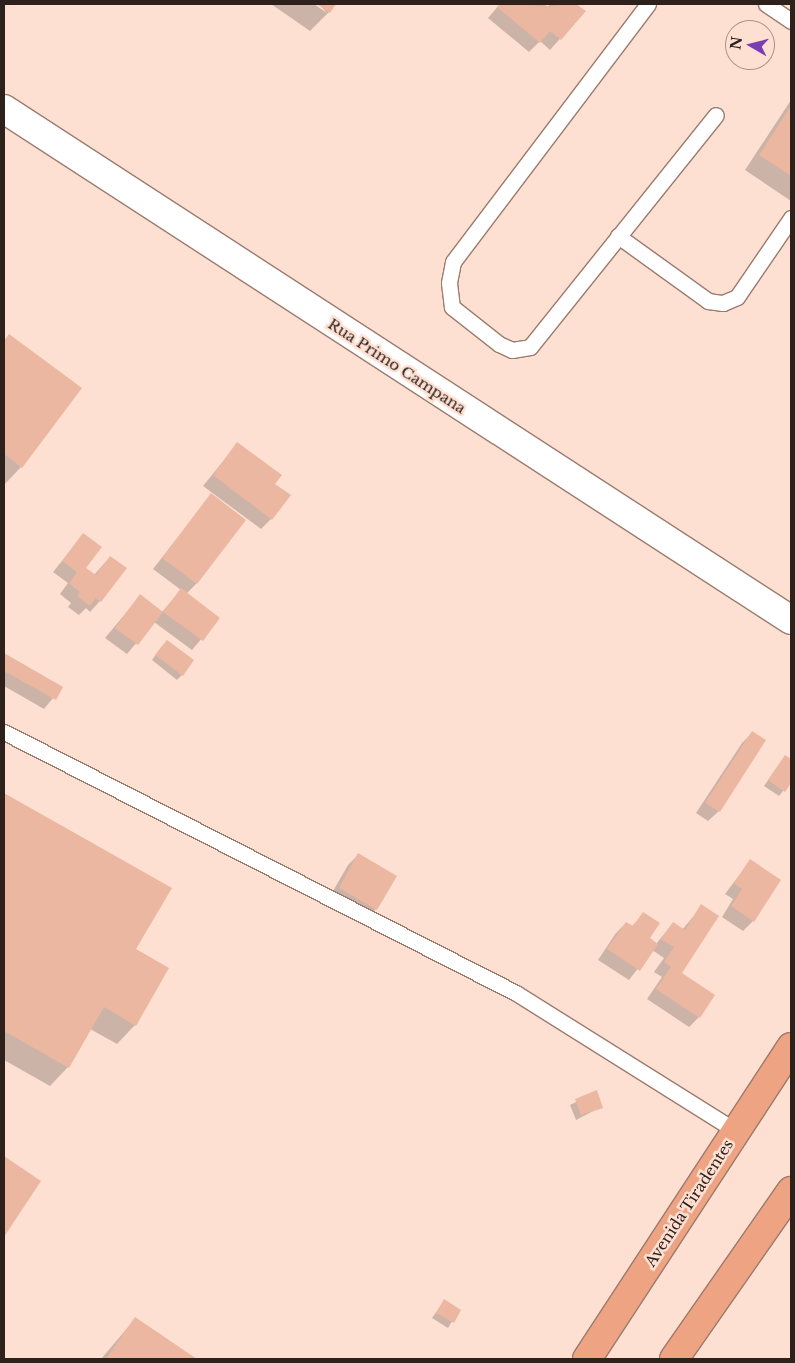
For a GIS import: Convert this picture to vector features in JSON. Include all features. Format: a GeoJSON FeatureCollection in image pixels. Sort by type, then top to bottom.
{"type":"FeatureCollection","features":[{"type":"Feature","properties":{"kind":"highway","name":"Avenida Tiradentes"},"geometry":{"type":"LineString","coordinates":[[587,1359],[791,1047]]}},
{"type":"Feature","properties":{"kind":"highway"},"geometry":{"type":"LineString","coordinates":[[674,1359],[791,1191]]}},
{"type":"Feature","properties":{"kind":"street","name":"Rua Primo Campana"},"geometry":{"type":"LineString","coordinates":[[4,109],[791,620]]}},
{"type":"Feature","properties":{"kind":"lane"},"geometry":{"type":"LineString","coordinates":[[648,4],[452,262],[449,283],[452,307],[499,344],[512,350],[530,347],[716,115]]}},
{"type":"Feature","properties":{"kind":"lane"},"geometry":{"type":"LineString","coordinates":[[766,4],[791,20]]}},
{"type":"Feature","properties":{"kind":"lane"},"geometry":{"type":"LineString","coordinates":[[618,236],[708,301],[723,303],[737,297],[791,218]]}},
{"type":"Feature","properties":{"kind":"lane"},"geometry":{"type":"LineString","coordinates":[[4,732],[516,994],[736,1131]]}},
{"type":"Feature","properties":{"kind":"building"},"geometry":{"type":"Polygon","coordinates":[[[317,4],[336,4],[330,13],[317,4]]]}},
{"type":"Feature","properties":{"kind":"building"},"geometry":{"type":"Polygon","coordinates":[[[500,4],[549,6],[576,4],[586,11],[561,40],[550,31],[540,43],[497,7],[500,4]]]}},
{"type":"Feature","properties":{"kind":"building"},"geometry":{"type":"Polygon","coordinates":[[[791,106],[791,176],[759,155],[791,106]]]}},
{"type":"Feature","properties":{"kind":"building"},"geometry":{"type":"Polygon","coordinates":[[[9,334],[82,388],[22,468],[4,454],[4,341],[9,334]]]}},
{"type":"Feature","properties":{"kind":"building"},"geometry":{"type":"Polygon","coordinates":[[[237,442],[282,475],[275,484],[291,495],[272,520],[213,475],[237,442]]]}},
{"type":"Feature","properties":{"kind":"building"},"geometry":{"type":"Polygon","coordinates":[[[211,493],[246,520],[197,584],[162,558],[211,493]]]}},
{"type":"Feature","properties":{"kind":"building"},"geometry":{"type":"Polygon","coordinates":[[[83,533],[102,547],[86,568],[96,575],[110,556],[127,568],[101,602],[96,598],[90,606],[77,596],[80,592],[69,583],[77,572],[62,561],[83,533]]]}},
{"type":"Feature","properties":{"kind":"building"},"geometry":{"type":"Polygon","coordinates":[[[181,588],[220,618],[203,641],[163,612],[181,588]]]}},
{"type":"Feature","properties":{"kind":"building"},"geometry":{"type":"Polygon","coordinates":[[[140,594],[163,612],[138,645],[115,628],[140,594]]]}},
{"type":"Feature","properties":{"kind":"building"},"geometry":{"type":"Polygon","coordinates":[[[167,640],[194,660],[183,676],[155,655],[167,640]]]}},
{"type":"Feature","properties":{"kind":"building"},"geometry":{"type":"Polygon","coordinates":[[[4,653],[63,687],[56,700],[4,671],[4,653]]]}},
{"type":"Feature","properties":{"kind":"building"},"geometry":{"type":"Polygon","coordinates":[[[752,731],[766,740],[720,812],[705,803],[752,731]]]}},
{"type":"Feature","properties":{"kind":"building"},"geometry":{"type":"Polygon","coordinates":[[[785,755],[791,759],[791,783],[785,792],[768,780],[785,755]]]}},
{"type":"Feature","properties":{"kind":"building"},"geometry":{"type":"Polygon","coordinates":[[[4,793],[172,888],[136,949],[169,968],[136,1026],[104,1007],[69,1068],[4,1031],[4,793]]]}},
{"type":"Feature","properties":{"kind":"building"},"geometry":{"type":"Polygon","coordinates":[[[358,853],[397,876],[377,910],[339,888],[358,853]]]}},
{"type":"Feature","properties":{"kind":"building"},"geometry":{"type":"Polygon","coordinates":[[[750,859],[781,880],[754,922],[731,906],[742,889],[734,883],[750,859]]]}},
{"type":"Feature","properties":{"kind":"building"},"geometry":{"type":"Polygon","coordinates":[[[701,904],[719,916],[682,973],[715,995],[700,1018],[656,989],[671,967],[664,962],[674,947],[661,939],[673,922],[685,930],[701,904]]]}},
{"type":"Feature","properties":{"kind":"building"},"geometry":{"type":"Polygon","coordinates":[[[643,912],[660,923],[650,938],[658,944],[640,971],[607,949],[626,922],[633,926],[643,912]]]}},
{"type":"Feature","properties":{"kind":"building"},"geometry":{"type":"Polygon","coordinates":[[[597,1090],[603,1108],[581,1115],[575,1099],[597,1090]]]}},
{"type":"Feature","properties":{"kind":"building"},"geometry":{"type":"Polygon","coordinates":[[[4,1156],[41,1181],[4,1237],[4,1156]]]}},
{"type":"Feature","properties":{"kind":"building"},"geometry":{"type":"Polygon","coordinates":[[[444,1299],[461,1310],[454,1323],[436,1313],[444,1299]]]}},
{"type":"Feature","properties":{"kind":"building"},"geometry":{"type":"Polygon","coordinates":[[[135,1317],[197,1359],[106,1359],[135,1317]]]}}]}
